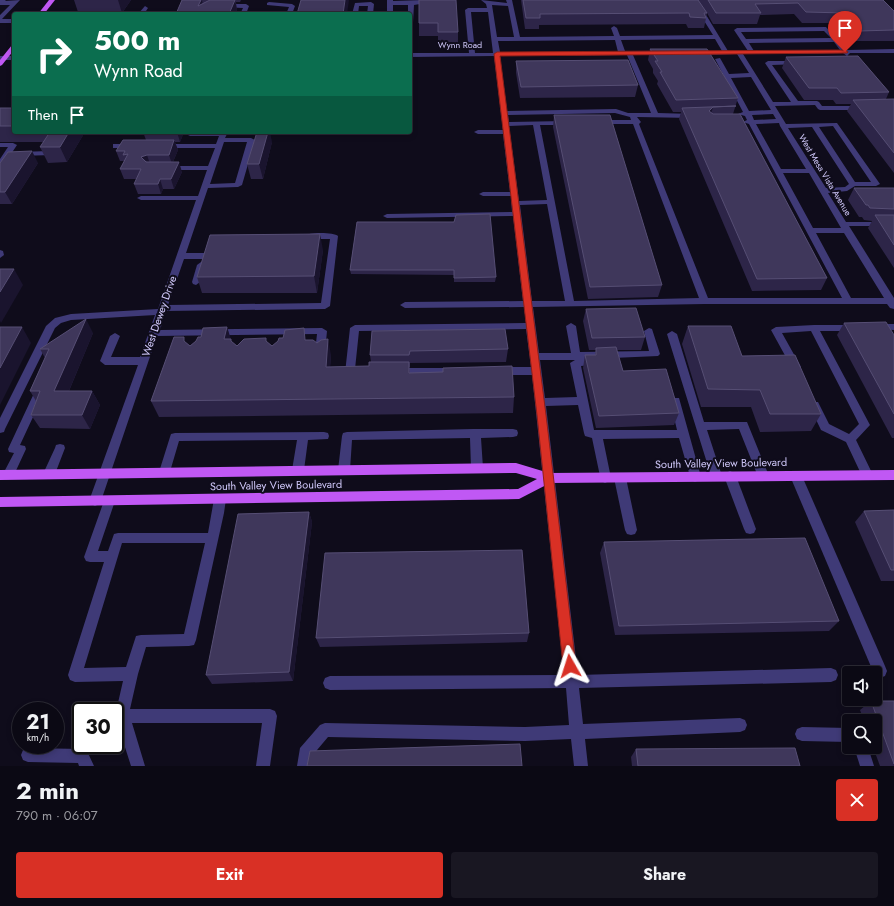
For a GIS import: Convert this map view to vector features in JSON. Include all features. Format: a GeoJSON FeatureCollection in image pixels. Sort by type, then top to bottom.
{"type":"FeatureCollection","features":[{"type":"Feature","properties":{"kind":"main road"},"geometry":{"type":"LineString","coordinates":[[43,12],[52,0]]}},
{"type":"Feature","properties":{"kind":"main road"},"geometry":{"type":"LineString","coordinates":[[0,64],[2,58],[12,48]]}},
{"type":"Feature","properties":{"kind":"main road","name":"South Valley View Boulevard"},"geometry":{"type":"LineString","coordinates":[[5,474],[516,468],[549,478],[894,475]]}},
{"type":"Feature","properties":{"kind":"main road","name":"South Valley View Boulevard"},"geometry":{"type":"LineString","coordinates":[[0,502],[519,494],[549,478]]}},
{"type":"Feature","properties":{"kind":"street"},"geometry":{"type":"LineString","coordinates":[[3,0],[0,3],[15,1]]}},
{"type":"Feature","properties":{"kind":"street"},"geometry":{"type":"LineString","coordinates":[[390,2],[418,3],[418,1],[421,0]]}},
{"type":"Feature","properties":{"kind":"street"},"geometry":{"type":"LineString","coordinates":[[694,0],[726,52]]}},
{"type":"Feature","properties":{"kind":"street"},"geometry":{"type":"LineString","coordinates":[[0,20],[15,1]]}},
{"type":"Feature","properties":{"kind":"street"},"geometry":{"type":"LineString","coordinates":[[517,38],[510,2],[486,2],[490,10],[497,54],[503,113],[517,214],[549,478],[581,766]]}},
{"type":"Feature","properties":{"kind":"street"},"geometry":{"type":"LineString","coordinates":[[269,3],[292,6],[290,12]]}},
{"type":"Feature","properties":{"kind":"street"},"geometry":{"type":"LineString","coordinates":[[411,3],[411,12]]}},
{"type":"Feature","properties":{"kind":"street"},"geometry":{"type":"LineString","coordinates":[[355,12],[356,4],[371,4],[370,12]]}},
{"type":"Feature","properties":{"kind":"street"},"geometry":{"type":"LineString","coordinates":[[217,6],[246,6],[243,12]]}},
{"type":"Feature","properties":{"kind":"street"},"geometry":{"type":"LineString","coordinates":[[142,12],[145,8]]}},
{"type":"Feature","properties":{"kind":"street"},"geometry":{"type":"LineString","coordinates":[[472,54],[468,10],[490,10]]}},
{"type":"Feature","properties":{"kind":"street"},"geometry":{"type":"LineString","coordinates":[[0,20],[12,21]]}},
{"type":"Feature","properties":{"kind":"street"},"geometry":{"type":"LineString","coordinates":[[614,28],[617,38],[626,53],[656,116]]}},
{"type":"Feature","properties":{"kind":"street"},"geometry":{"type":"LineString","coordinates":[[752,52],[737,30],[826,29],[851,59]]}},
{"type":"Feature","properties":{"kind":"street"},"geometry":{"type":"LineString","coordinates":[[494,39],[716,37]]}},
{"type":"Feature","properties":{"kind":"street"},"geometry":{"type":"LineString","coordinates":[[744,41],[835,40]]}},
{"type":"Feature","properties":{"kind":"street"},"geometry":{"type":"LineString","coordinates":[[688,53],[894,51]]}},
{"type":"Feature","properties":{"kind":"street","name":"West Mesa Vista Avenue"},"geometry":{"type":"LineString","coordinates":[[739,52],[893,304]]}},
{"type":"Feature","properties":{"kind":"street"},"geometry":{"type":"LineString","coordinates":[[599,53],[603,63]]}},
{"type":"Feature","properties":{"kind":"street","name":"Wynn Road"},"geometry":{"type":"LineString","coordinates":[[412,55],[666,53]]}},
{"type":"Feature","properties":{"kind":"street"},"geometry":{"type":"LineString","coordinates":[[550,54],[553,64]]}},
{"type":"Feature","properties":{"kind":"street"},"geometry":{"type":"LineString","coordinates":[[718,59],[848,301]]}},
{"type":"Feature","properties":{"kind":"street"},"geometry":{"type":"LineString","coordinates":[[796,104],[768,63],[807,63]]}},
{"type":"Feature","properties":{"kind":"street"},"geometry":{"type":"LineString","coordinates":[[727,76],[753,76]]}},
{"type":"Feature","properties":{"kind":"street"},"geometry":{"type":"LineString","coordinates":[[770,104],[817,103],[820,108],[868,108]]}},
{"type":"Feature","properties":{"kind":"street"},"geometry":{"type":"LineString","coordinates":[[503,113],[616,111],[634,119],[698,122]]}},
{"type":"Feature","properties":{"kind":"street"},"geometry":{"type":"LineString","coordinates":[[733,114],[775,112]]}},
{"type":"Feature","properties":{"kind":"street"},"geometry":{"type":"LineString","coordinates":[[590,123],[656,116],[704,116]]}},
{"type":"Feature","properties":{"kind":"street"},"geometry":{"type":"LineString","coordinates":[[634,119],[705,301]]}},
{"type":"Feature","properties":{"kind":"street"},"geometry":{"type":"LineString","coordinates":[[736,122],[814,125],[835,124],[876,184],[852,184]]}},
{"type":"Feature","properties":{"kind":"street"},"geometry":{"type":"LineString","coordinates":[[536,123],[570,304]]}},
{"type":"Feature","properties":{"kind":"street"},"geometry":{"type":"LineString","coordinates":[[478,132],[536,123],[574,123]]}},
{"type":"Feature","properties":{"kind":"street"},"geometry":{"type":"LineString","coordinates":[[814,125],[852,184]]}},
{"type":"Feature","properties":{"kind":"street"},"geometry":{"type":"LineString","coordinates":[[190,134],[251,140],[238,185],[205,186]]}},
{"type":"Feature","properties":{"kind":"street"},"geometry":{"type":"LineString","coordinates":[[155,146],[222,138]]}},
{"type":"Feature","properties":{"kind":"street","name":"West Dewey Drive"},"geometry":{"type":"LineString","coordinates":[[96,501],[153,333],[222,138]]}},
{"type":"Feature","properties":{"kind":"street"},"geometry":{"type":"LineString","coordinates":[[0,146],[14,145],[0,164]]}},
{"type":"Feature","properties":{"kind":"street"},"geometry":{"type":"LineString","coordinates":[[116,146],[139,146]]}},
{"type":"Feature","properties":{"kind":"street"},"geometry":{"type":"LineString","coordinates":[[7,154],[49,153]]}},
{"type":"Feature","properties":{"kind":"street"},"geometry":{"type":"LineString","coordinates":[[157,168],[211,168]]}},
{"type":"Feature","properties":{"kind":"street"},"geometry":{"type":"LineString","coordinates":[[778,171],[811,171]]}},
{"type":"Feature","properties":{"kind":"street"},"geometry":{"type":"LineString","coordinates":[[823,191],[848,189],[852,184]]}},
{"type":"Feature","properties":{"kind":"street"},"geometry":{"type":"LineString","coordinates":[[483,194],[514,194]]}},
{"type":"Feature","properties":{"kind":"street"},"geometry":{"type":"LineString","coordinates":[[141,198],[201,198]]}},
{"type":"Feature","properties":{"kind":"street"},"geometry":{"type":"LineString","coordinates":[[515,203],[551,202]]}},
{"type":"Feature","properties":{"kind":"street"},"geometry":{"type":"LineString","coordinates":[[387,216],[517,214]]}},
{"type":"Feature","properties":{"kind":"street"},"geometry":{"type":"LineString","coordinates":[[810,231],[894,224]]}},
{"type":"Feature","properties":{"kind":"street"},"geometry":{"type":"LineString","coordinates":[[0,429],[51,326],[58,320],[71,317],[161,310],[325,306],[334,236],[295,236]]}},
{"type":"Feature","properties":{"kind":"street"},"geometry":{"type":"LineString","coordinates":[[180,256],[205,253],[196,282]]}},
{"type":"Feature","properties":{"kind":"street"},"geometry":{"type":"LineString","coordinates":[[405,305],[528,305],[705,301],[848,301],[893,304]]}},
{"type":"Feature","properties":{"kind":"street"},"geometry":{"type":"LineString","coordinates":[[366,373],[350,373],[355,328],[530,326]]}},
{"type":"Feature","properties":{"kind":"street"},"geometry":{"type":"LineString","coordinates":[[571,326],[576,356]]}},
{"type":"Feature","properties":{"kind":"street"},"geometry":{"type":"LineString","coordinates":[[800,376],[776,330],[894,327]]}},
{"type":"Feature","properties":{"kind":"street"},"geometry":{"type":"LineString","coordinates":[[814,328],[865,425],[850,439]]}},
{"type":"Feature","properties":{"kind":"street"},"geometry":{"type":"LineString","coordinates":[[153,333],[322,331],[320,353]]}},
{"type":"Feature","properties":{"kind":"street"},"geometry":{"type":"LineString","coordinates":[[534,357],[655,354],[649,331]]}},
{"type":"Feature","properties":{"kind":"street"},"geometry":{"type":"LineString","coordinates":[[200,344],[203,332]]}},
{"type":"Feature","properties":{"kind":"street"},"geometry":{"type":"LineString","coordinates":[[245,344],[248,332]]}},
{"type":"Feature","properties":{"kind":"street"},"geometry":{"type":"LineString","coordinates":[[278,344],[281,332]]}},
{"type":"Feature","properties":{"kind":"street"},"geometry":{"type":"LineString","coordinates":[[672,334],[716,476]]}},
{"type":"Feature","properties":{"kind":"street"},"geometry":{"type":"LineString","coordinates":[[115,336],[105,361],[144,360]]}},
{"type":"Feature","properties":{"kind":"street"},"geometry":{"type":"LineString","coordinates":[[610,362],[575,363],[589,433],[597,435],[684,434]]}},
{"type":"Feature","properties":{"kind":"street"},"geometry":{"type":"LineString","coordinates":[[491,372],[536,371]]}},
{"type":"Feature","properties":{"kind":"street"},"geometry":{"type":"LineString","coordinates":[[389,372],[467,372]]}},
{"type":"Feature","properties":{"kind":"street"},"geometry":{"type":"LineString","coordinates":[[5,474],[17,449],[46,377]]}},
{"type":"Feature","properties":{"kind":"street"},"geometry":{"type":"LineString","coordinates":[[672,392],[695,477]]}},
{"type":"Feature","properties":{"kind":"street"},"geometry":{"type":"LineString","coordinates":[[811,398],[824,427],[850,439],[867,475]]}},
{"type":"Feature","properties":{"kind":"street"},"geometry":{"type":"LineString","coordinates":[[540,402],[582,401]]}},
{"type":"Feature","properties":{"kind":"street"},"geometry":{"type":"LineString","coordinates":[[700,426],[743,425],[763,476]]}},
{"type":"Feature","properties":{"kind":"street"},"geometry":{"type":"LineString","coordinates":[[475,433],[476,468]]}},
{"type":"Feature","properties":{"kind":"street"},"geometry":{"type":"LineString","coordinates":[[344,470],[347,436],[513,433]]}},
{"type":"Feature","properties":{"kind":"street"},"geometry":{"type":"LineString","coordinates":[[597,435],[605,478]]}},
{"type":"Feature","properties":{"kind":"street"},"geometry":{"type":"LineString","coordinates":[[298,470],[303,436]]}},
{"type":"Feature","properties":{"kind":"street"},"geometry":{"type":"LineString","coordinates":[[165,472],[175,437],[324,436]]}},
{"type":"Feature","properties":{"kind":"street"},"geometry":{"type":"LineString","coordinates":[[49,474],[60,448]]}},
{"type":"Feature","properties":{"kind":"street"},"geometry":{"type":"LineString","coordinates":[[730,476],[750,529]]}},
{"type":"Feature","properties":{"kind":"street"},"geometry":{"type":"LineString","coordinates":[[796,476],[878,666]]}},
{"type":"Feature","properties":{"kind":"street"},"geometry":{"type":"LineString","coordinates":[[620,478],[631,530]]}},
{"type":"Feature","properties":{"kind":"street"},"geometry":{"type":"LineString","coordinates":[[124,707],[131,674],[141,641],[189,640],[220,499]]}},
{"type":"Feature","properties":{"kind":"street"},"geometry":{"type":"LineString","coordinates":[[109,501],[90,557],[112,556]]}},
{"type":"Feature","properties":{"kind":"street"},"geometry":{"type":"LineString","coordinates":[[131,674],[75,675],[118,538],[211,538]]}},
{"type":"Feature","properties":{"kind":"street"},"geometry":{"type":"LineString","coordinates":[[330,683],[571,681],[831,675]]}},
{"type":"Feature","properties":{"kind":"street"},"geometry":{"type":"LineString","coordinates":[[124,716],[270,716],[263,766]]}},
{"type":"Feature","properties":{"kind":"street"},"geometry":{"type":"LineString","coordinates":[[124,722],[138,766]]}},
{"type":"Feature","properties":{"kind":"street"},"geometry":{"type":"LineString","coordinates":[[304,766],[306,753],[325,730],[525,734],[740,725]]}},
{"type":"Feature","properties":{"kind":"street"},"geometry":{"type":"LineString","coordinates":[[802,734],[842,735]]}},
{"type":"Feature","properties":{"kind":"street"},"geometry":{"type":"LineString","coordinates":[[863,754],[867,766]]}},
{"type":"Feature","properties":{"kind":"street"},"geometry":{"type":"LineString","coordinates":[[28,755],[82,756],[87,766]]}},
{"type":"Feature","properties":{"kind":"building"},"geometry":{"type":"Polygon","coordinates":[[[182,0],[201,0],[198,6],[210,0],[235,0],[230,12],[177,12],[182,0]]]}},
{"type":"Feature","properties":{"kind":"building"},"geometry":{"type":"Polygon","coordinates":[[[301,0],[345,0],[343,12],[298,12],[301,0]]]}},
{"type":"Feature","properties":{"kind":"building"},"geometry":{"type":"Polygon","coordinates":[[[419,0],[456,0],[458,32],[438,32],[438,23],[419,23],[419,0]]]}},
{"type":"Feature","properties":{"kind":"building"},"geometry":{"type":"Polygon","coordinates":[[[523,0],[698,0],[707,13],[704,13],[706,18],[690,17],[689,13],[540,14],[540,18],[526,18],[523,0]]]}},
{"type":"Feature","properties":{"kind":"building"},"geometry":{"type":"Polygon","coordinates":[[[708,0],[883,0],[894,11],[894,30],[859,31],[844,13],[806,12],[798,3],[755,4],[761,13],[716,13],[708,0]]]}},
{"type":"Feature","properties":{"kind":"building"},"geometry":{"type":"Polygon","coordinates":[[[650,49],[707,49],[738,98],[676,100],[655,61],[658,61],[650,49]]]}},
{"type":"Feature","properties":{"kind":"building"},"geometry":{"type":"Polygon","coordinates":[[[858,56],[889,92],[841,93],[837,88],[809,88],[786,57],[858,56]]]}},
{"type":"Feature","properties":{"kind":"building"},"geometry":{"type":"Polygon","coordinates":[[[628,60],[638,85],[521,87],[516,61],[628,60]]]}},
{"type":"Feature","properties":{"kind":"building"},"geometry":{"type":"Polygon","coordinates":[[[894,99],[894,153],[853,100],[894,99]]]}},
{"type":"Feature","properties":{"kind":"building"},"geometry":{"type":"Polygon","coordinates":[[[736,106],[713,107],[709,111],[713,114],[740,114],[827,278],[757,279],[682,108],[736,106]]]}},
{"type":"Feature","properties":{"kind":"building"},"geometry":{"type":"Polygon","coordinates":[[[0,108],[12,108],[12,126],[0,126],[0,108]]]}},
{"type":"Feature","properties":{"kind":"building"},"geometry":{"type":"Polygon","coordinates":[[[554,115],[610,115],[662,285],[590,287],[554,115]]]}},
{"type":"Feature","properties":{"kind":"building"},"geometry":{"type":"Polygon","coordinates":[[[49,134],[68,134],[60,147],[40,147],[49,134]]]}},
{"type":"Feature","properties":{"kind":"building"},"geometry":{"type":"Polygon","coordinates":[[[256,134],[267,134],[259,164],[247,164],[256,134]]]}},
{"type":"Feature","properties":{"kind":"building"},"geometry":{"type":"Polygon","coordinates":[[[123,140],[174,140],[169,155],[147,155],[141,157],[146,162],[179,162],[171,179],[160,179],[158,184],[134,184],[141,169],[120,169],[128,154],[123,155],[125,151],[116,151],[123,140]]]}},
{"type":"Feature","properties":{"kind":"building"},"geometry":{"type":"Polygon","coordinates":[[[32,151],[5,192],[0,192],[0,163],[8,152],[32,151]]]}},
{"type":"Feature","properties":{"kind":"building"},"geometry":{"type":"Polygon","coordinates":[[[854,188],[894,188],[894,209],[870,208],[866,205],[854,188]]]}},
{"type":"Feature","properties":{"kind":"building"},"geometry":{"type":"Polygon","coordinates":[[[490,214],[496,277],[454,278],[454,270],[350,270],[357,222],[454,222],[456,215],[490,214]]]}},
{"type":"Feature","properties":{"kind":"building"},"geometry":{"type":"Polygon","coordinates":[[[875,215],[894,215],[894,245],[875,215]]]}},
{"type":"Feature","properties":{"kind":"building"},"geometry":{"type":"Polygon","coordinates":[[[320,234],[314,276],[197,277],[210,235],[320,234]]]}},
{"type":"Feature","properties":{"kind":"building"},"geometry":{"type":"Polygon","coordinates":[[[0,269],[14,269],[0,292],[0,269]]]}},
{"type":"Feature","properties":{"kind":"building"},"geometry":{"type":"Polygon","coordinates":[[[636,308],[645,337],[592,338],[586,309],[636,308]]]}},
{"type":"Feature","properties":{"kind":"building"},"geometry":{"type":"Polygon","coordinates":[[[86,319],[54,391],[92,391],[82,415],[31,415],[40,391],[30,391],[49,349],[40,349],[86,319]]]}},
{"type":"Feature","properties":{"kind":"building"},"geometry":{"type":"Polygon","coordinates":[[[886,322],[894,335],[894,414],[844,323],[886,322]]]}},
{"type":"Feature","properties":{"kind":"building"},"geometry":{"type":"Polygon","coordinates":[[[688,326],[731,326],[742,356],[795,355],[821,414],[770,414],[760,390],[708,389],[688,326]]]}},
{"type":"Feature","properties":{"kind":"building"},"geometry":{"type":"Polygon","coordinates":[[[0,327],[22,327],[0,368],[0,327]]]}},
{"type":"Feature","properties":{"kind":"building"},"geometry":{"type":"Polygon","coordinates":[[[227,327],[224,339],[231,339],[231,341],[237,346],[244,339],[266,338],[266,341],[272,346],[278,341],[279,338],[283,338],[285,330],[304,328],[305,340],[313,340],[317,343],[321,340],[328,339],[326,367],[369,366],[369,362],[409,362],[409,373],[443,372],[443,368],[512,366],[514,397],[151,401],[174,337],[184,337],[184,341],[190,346],[198,337],[201,337],[203,328],[227,327]]]}},
{"type":"Feature","properties":{"kind":"building"},"geometry":{"type":"Polygon","coordinates":[[[505,329],[508,349],[410,351],[409,355],[370,355],[372,331],[505,329]]]}},
{"type":"Feature","properties":{"kind":"building"},"geometry":{"type":"Polygon","coordinates":[[[616,347],[623,371],[666,369],[679,413],[599,416],[585,355],[596,355],[596,348],[616,347]]]}},
{"type":"Feature","properties":{"kind":"building"},"geometry":{"type":"Polygon","coordinates":[[[894,510],[894,570],[891,570],[864,511],[894,510]]]}},
{"type":"Feature","properties":{"kind":"building"},"geometry":{"type":"Polygon","coordinates":[[[309,512],[289,672],[206,675],[238,514],[309,512]]]}},
{"type":"Feature","properties":{"kind":"building"},"geometry":{"type":"Polygon","coordinates":[[[805,538],[839,621],[619,626],[604,542],[805,538]]]}},
{"type":"Feature","properties":{"kind":"building"},"geometry":{"type":"Polygon","coordinates":[[[522,550],[529,633],[316,638],[325,553],[522,550]]]}},
{"type":"Feature","properties":{"kind":"building"},"geometry":{"type":"Polygon","coordinates":[[[882,701],[894,701],[894,764],[882,731],[882,714],[876,714],[873,706],[882,706],[882,701]]]}},
{"type":"Feature","properties":{"kind":"building"},"geometry":{"type":"Polygon","coordinates":[[[520,744],[522,766],[307,766],[310,751],[520,744]]]}},
{"type":"Feature","properties":{"kind":"building"},"geometry":{"type":"Polygon","coordinates":[[[795,748],[800,766],[638,766],[636,749],[795,748]]]}},
{"type":"Feature","properties":{"kind":"route"},"geometry":{"type":"LineString","coordinates":[[570,666],[497,54],[845,52]]}}]}
